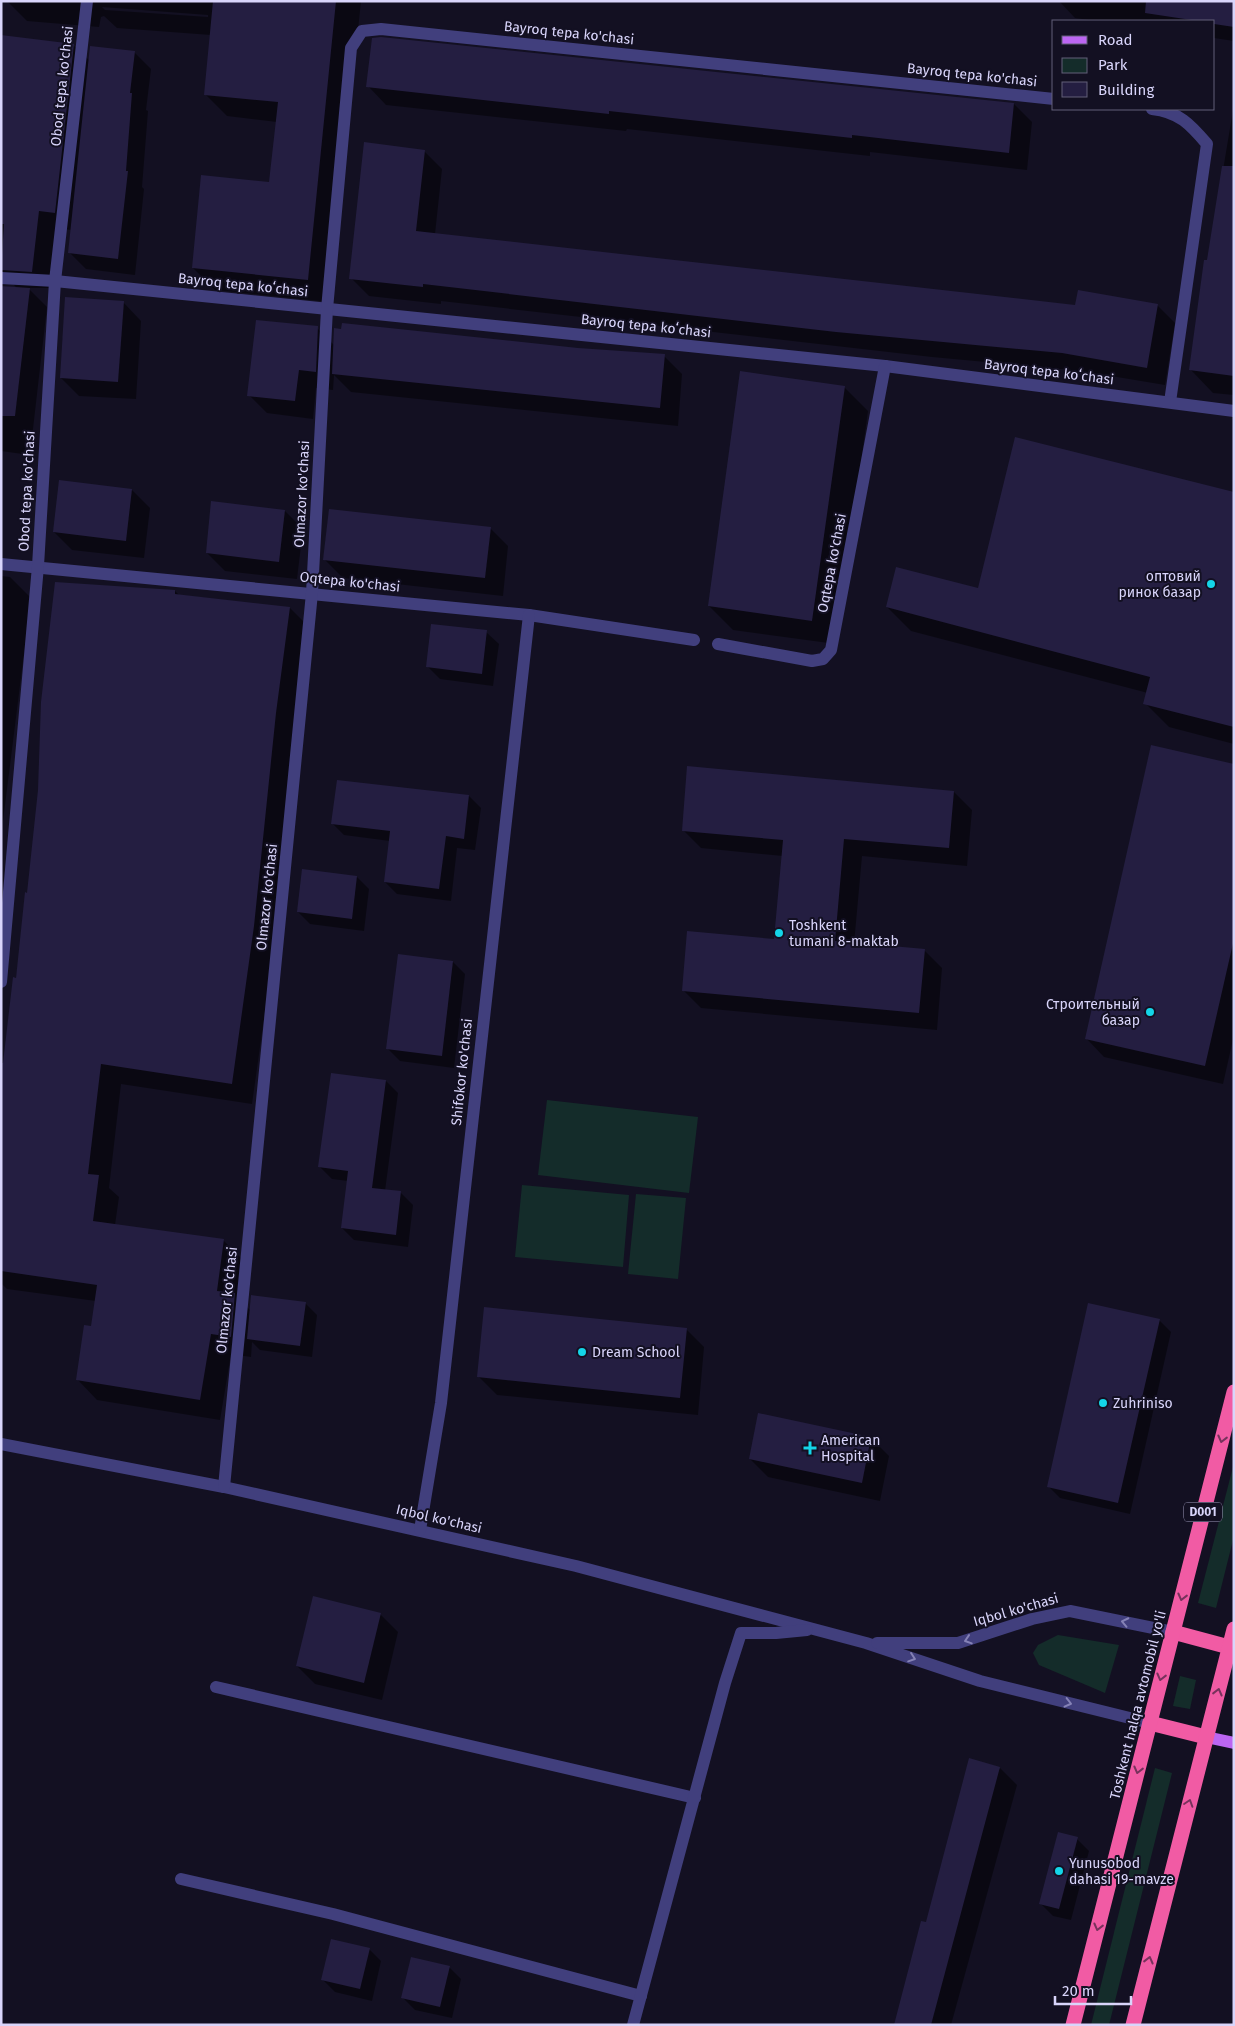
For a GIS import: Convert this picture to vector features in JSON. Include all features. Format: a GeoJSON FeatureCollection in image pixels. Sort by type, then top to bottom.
{"type":"FeatureCollection","features":[{"type":"Feature","properties":{"kind":"highway","name":"Toshkent halqa avtomobil yo'li"},"geometry":{"type":"LineString","coordinates":[[1073,2025],[1234,1392]]}},
{"type":"Feature","properties":{"kind":"highway"},"geometry":{"type":"LineString","coordinates":[[1133,2025],[1206,1736],[1231,1648],[1234,1629]]}},
{"type":"Feature","properties":{"kind":"highway"},"geometry":{"type":"LineString","coordinates":[[1173,1632],[1231,1648]]}},
{"type":"Feature","properties":{"kind":"highway"},"geometry":{"type":"LineString","coordinates":[[1150,1723],[1206,1736]]}},
{"type":"Feature","properties":{"kind":"main road"},"geometry":{"type":"LineString","coordinates":[[1206,1736],[1234,1743]]}},
{"type":"Feature","properties":{"kind":"street","name":"Obod tepa ko'chasi"},"geometry":{"type":"LineString","coordinates":[[1,982],[38,566],[55,282],[87,1]]}},
{"type":"Feature","properties":{"kind":"street","name":"Bayroq tepa ko'chasi"},"geometry":{"type":"LineString","coordinates":[[327,309],[351,48],[362,31],[381,29],[1052,98]]}},
{"type":"Feature","properties":{"kind":"street"},"geometry":{"type":"LineString","coordinates":[[1166,110],[1189,122],[1207,144],[1170,402]]}},
{"type":"Feature","properties":{"kind":"street","name":"Bayroq tepa koʻchasi"},"geometry":{"type":"LineString","coordinates":[[1,278],[885,366],[1234,411]]}},
{"type":"Feature","properties":{"kind":"street","name":"Olmazor ko'chasi"},"geometry":{"type":"LineString","coordinates":[[224,1488],[312,593],[327,309]]}},
{"type":"Feature","properties":{"kind":"street","name":"Oqtepa ko'chasi"},"geometry":{"type":"LineString","coordinates":[[718,644],[812,661],[823,659],[830,650],[885,366]]}},
{"type":"Feature","properties":{"kind":"street","name":"Oqtepa ko'chasi"},"geometry":{"type":"LineString","coordinates":[[1,564],[38,566],[529,616],[694,640]]}},
{"type":"Feature","properties":{"kind":"street","name":"Shifokor ko'chasi"},"geometry":{"type":"LineString","coordinates":[[420,1530],[441,1403],[529,616]]}},
{"type":"Feature","properties":{"kind":"street","name":"Iqbol ko'chasi"},"geometry":{"type":"LineString","coordinates":[[1,1444],[224,1488],[576,1566],[866,1643],[980,1681],[1150,1723]]}},
{"type":"Feature","properties":{"kind":"street","name":"Iqbol ko'chasi"},"geometry":{"type":"LineString","coordinates":[[866,1643],[958,1643],[1032,1619],[1070,1611],[1173,1632]]}},
{"type":"Feature","properties":{"kind":"street"},"geometry":{"type":"LineString","coordinates":[[634,2025],[741,1632],[776,1633],[813,1629]]}},
{"type":"Feature","properties":{"kind":"street"},"geometry":{"type":"LineString","coordinates":[[216,1687],[695,1798]]}},
{"type":"Feature","properties":{"kind":"street"},"geometry":{"type":"LineString","coordinates":[[181,1878],[333,1914],[641,1996]]}},
{"type":"Feature","properties":{"kind":"green space"},"geometry":{"type":"Polygon","coordinates":[[[547,1100],[698,1117],[689,1193],[538,1175],[547,1100]]]}},
{"type":"Feature","properties":{"kind":"green space"},"geometry":{"type":"Polygon","coordinates":[[[522,1185],[629,1195],[623,1267],[515,1257],[522,1185]]]}},
{"type":"Feature","properties":{"kind":"green space"},"geometry":{"type":"Polygon","coordinates":[[[636,1194],[686,1198],[678,1279],[628,1274],[636,1194]]]}},
{"type":"Feature","properties":{"kind":"green space"},"geometry":{"type":"Polygon","coordinates":[[[1234,1463],[1234,1536],[1216,1608],[1198,1603],[1234,1463]]]}},
{"type":"Feature","properties":{"kind":"green space"},"geometry":{"type":"Polygon","coordinates":[[[1058,1635],[1119,1645],[1105,1693],[1039,1665],[1033,1653],[1038,1645],[1058,1635]]]}},
{"type":"Feature","properties":{"kind":"green space"},"geometry":{"type":"Polygon","coordinates":[[[1180,1676],[1196,1680],[1190,1709],[1173,1706],[1180,1676]]]}},
{"type":"Feature","properties":{"kind":"green space"},"geometry":{"type":"Polygon","coordinates":[[[1155,1768],[1172,1773],[1109,2025],[1091,2025],[1155,1768]]]}},
{"type":"Feature","properties":{"kind":"building"},"geometry":{"type":"Polygon","coordinates":[[[213,1],[336,1],[308,280],[192,268],[201,175],[269,182],[278,102],[204,95],[213,1]]]}},
{"type":"Feature","properties":{"kind":"building"},"geometry":{"type":"Polygon","coordinates":[[[1146,1],[1234,1],[1234,27],[1215,24],[1215,20],[1191,20],[1145,13],[1146,1]]]}},
{"type":"Feature","properties":{"kind":"building"},"geometry":{"type":"Polygon","coordinates":[[[1,35],[74,44],[55,213],[39,211],[32,272],[1,270],[4,224],[1,224],[1,35]]]}},
{"type":"Feature","properties":{"kind":"building"},"geometry":{"type":"Polygon","coordinates":[[[381,37],[1014,103],[1009,153],[852,135],[852,138],[609,111],[609,114],[366,87],[372,38],[381,37]]]}},
{"type":"Feature","properties":{"kind":"building"},"geometry":{"type":"Polygon","coordinates":[[[90,46],[135,51],[130,93],[132,93],[126,171],[128,171],[118,259],[68,253],[90,46]]]}},
{"type":"Feature","properties":{"kind":"building"},"geometry":{"type":"Polygon","coordinates":[[[364,142],[425,150],[416,231],[1075,305],[1078,290],[1158,304],[1147,368],[1062,353],[836,332],[423,284],[423,287],[349,279],[364,142]]]}},
{"type":"Feature","properties":{"kind":"building"},"geometry":{"type":"Polygon","coordinates":[[[1222,166],[1234,166],[1234,376],[1189,370],[1204,260],[1207,260],[1222,166]]]}},
{"type":"Feature","properties":{"kind":"building"},"geometry":{"type":"Polygon","coordinates":[[[1,286],[30,288],[15,416],[1,416],[1,286]]]}},
{"type":"Feature","properties":{"kind":"building"},"geometry":{"type":"Polygon","coordinates":[[[65,297],[124,301],[118,382],[60,378],[65,297]]]}},
{"type":"Feature","properties":{"kind":"building"},"geometry":{"type":"Polygon","coordinates":[[[256,320],[318,326],[316,372],[299,370],[295,401],[247,396],[256,320]]]}},
{"type":"Feature","properties":{"kind":"building"},"geometry":{"type":"Polygon","coordinates":[[[342,323],[578,348],[665,354],[660,408],[332,374],[334,328],[341,329],[342,323]]]}},
{"type":"Feature","properties":{"kind":"building"},"geometry":{"type":"Polygon","coordinates":[[[740,371],[845,386],[812,621],[708,606],[740,371]]]}},
{"type":"Feature","properties":{"kind":"building"},"geometry":{"type":"Polygon","coordinates":[[[1015,437],[1234,492],[1234,727],[1143,704],[1150,677],[886,607],[896,567],[978,588],[1015,437]]]}},
{"type":"Feature","properties":{"kind":"building"},"geometry":{"type":"Polygon","coordinates":[[[59,480],[132,489],[126,541],[53,532],[59,480]]]}},
{"type":"Feature","properties":{"kind":"building"},"geometry":{"type":"Polygon","coordinates":[[[211,501],[285,510],[279,562],[206,553],[211,501]]]}},
{"type":"Feature","properties":{"kind":"building"},"geometry":{"type":"Polygon","coordinates":[[[329,509],[491,527],[485,578],[323,560],[329,509]]]}},
{"type":"Feature","properties":{"kind":"building"},"geometry":{"type":"Polygon","coordinates":[[[55,582],[175,590],[175,594],[290,607],[276,713],[254,926],[232,1084],[101,1064],[88,1174],[99,1175],[93,1221],[224,1239],[217,1291],[235,1293],[231,1337],[211,1334],[200,1400],[76,1380],[84,1325],[91,1326],[97,1285],[1,1271],[1,1063],[3,1063],[13,977],[16,978],[25,892],[27,893],[38,790],[41,702],[55,582]]]}},
{"type":"Feature","properties":{"kind":"building"},"geometry":{"type":"Polygon","coordinates":[[[431,624],[487,630],[482,674],[426,667],[431,624]]]}},
{"type":"Feature","properties":{"kind":"building"},"geometry":{"type":"Polygon","coordinates":[[[1151,745],[1234,764],[1234,939],[1205,1066],[1085,1039],[1151,745]]]}},
{"type":"Feature","properties":{"kind":"building"},"geometry":{"type":"Polygon","coordinates":[[[687,766],[954,791],[949,848],[844,839],[835,941],[925,949],[919,1013],[682,991],[687,931],[774,939],[783,840],[682,831],[687,766]]]}},
{"type":"Feature","properties":{"kind":"building"},"geometry":{"type":"Polygon","coordinates":[[[337,780],[469,795],[464,839],[446,836],[439,889],[384,882],[390,831],[331,824],[337,780]]]}},
{"type":"Feature","properties":{"kind":"building"},"geometry":{"type":"Polygon","coordinates":[[[302,869],[357,876],[352,919],[297,912],[302,869]]]}},
{"type":"Feature","properties":{"kind":"building"},"geometry":{"type":"Polygon","coordinates":[[[398,954],[453,961],[442,1056],[386,1049],[398,954]]]}},
{"type":"Feature","properties":{"kind":"building"},"geometry":{"type":"Polygon","coordinates":[[[331,1073],[386,1080],[372,1188],[401,1191],[396,1235],[341,1228],[348,1171],[318,1167],[331,1073]]]}},
{"type":"Feature","properties":{"kind":"building"},"geometry":{"type":"Polygon","coordinates":[[[251,1295],[306,1302],[300,1346],[247,1339],[251,1295]]]}},
{"type":"Feature","properties":{"kind":"building"},"geometry":{"type":"Polygon","coordinates":[[[1088,1303],[1160,1319],[1118,1503],[1047,1487],[1088,1303]]]}},
{"type":"Feature","properties":{"kind":"building","name":"Dream School"},"geometry":{"type":"Polygon","coordinates":[[[484,1307],[687,1328],[680,1398],[477,1377],[484,1307]]]}},
{"type":"Feature","properties":{"kind":"building","name":"American Hospital"},"geometry":{"type":"Polygon","coordinates":[[[758,1413],[871,1437],[862,1483],[749,1459],[758,1413]]]}},
{"type":"Feature","properties":{"kind":"building"},"geometry":{"type":"Polygon","coordinates":[[[313,1596],[381,1613],[364,1683],[296,1666],[313,1596]]]}},
{"type":"Feature","properties":{"kind":"building"},"geometry":{"type":"Polygon","coordinates":[[[969,1758],[1000,1767],[931,2025],[894,2025],[921,1921],[926,1922],[969,1758]]]}},
{"type":"Feature","properties":{"kind":"building","name":"Yunusobod dahasi 19-mavze"},"geometry":{"type":"Polygon","coordinates":[[[1058,1832],[1078,1837],[1059,1909],[1039,1904],[1058,1832]]]}},
{"type":"Feature","properties":{"kind":"building"},"geometry":{"type":"Polygon","coordinates":[[[331,1939],[370,1948],[360,1989],[321,1980],[331,1939]]]}},
{"type":"Feature","properties":{"kind":"building"},"geometry":{"type":"Polygon","coordinates":[[[411,1957],[450,1966],[440,2007],[401,1998],[411,1957]]]}},
{"type":"Feature","properties":{"kind":"place","name":"оптовий ринок базар"},"geometry":{"type":"Point","coordinates":[1211,584]}},
{"type":"Feature","properties":{"kind":"place","name":"Toshkent tumani 8-maktab"},"geometry":{"type":"Point","coordinates":[779,933]}},
{"type":"Feature","properties":{"kind":"place","name":"Строительный базар"},"geometry":{"type":"Point","coordinates":[1150,1012]}},
{"type":"Feature","properties":{"kind":"place","name":"Dream School"},"geometry":{"type":"Point","coordinates":[582,1352]}},
{"type":"Feature","properties":{"kind":"place","name":"Zuhriniso"},"geometry":{"type":"Point","coordinates":[1103,1403]}},
{"type":"Feature","properties":{"kind":"place","name":"American Hospital"},"geometry":{"type":"Point","coordinates":[810,1448]}},
{"type":"Feature","properties":{"kind":"place","name":"Yunusobod dahasi 19-mavze"},"geometry":{"type":"Point","coordinates":[1059,1871]}}]}
